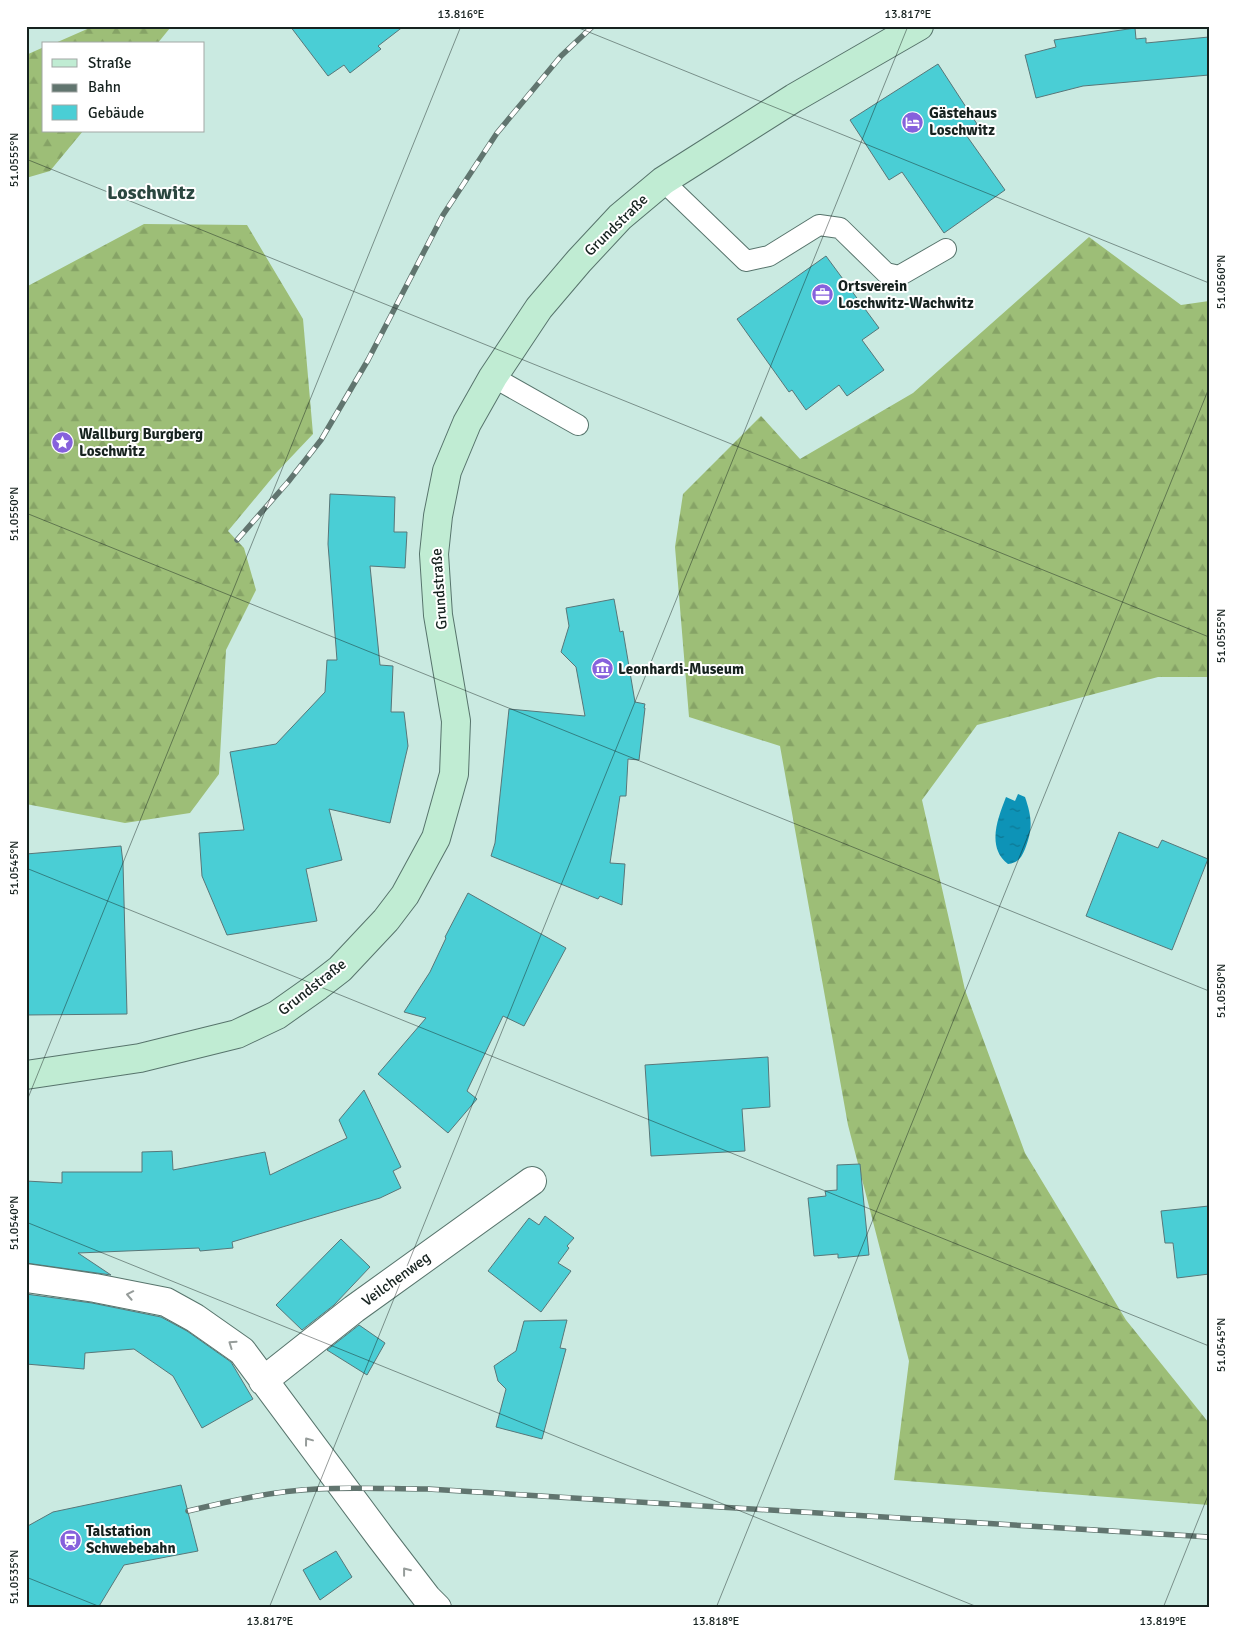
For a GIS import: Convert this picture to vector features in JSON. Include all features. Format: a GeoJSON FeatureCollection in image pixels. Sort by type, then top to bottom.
{"type":"FeatureCollection","features":[{"type":"Feature","properties":{"kind":"main road","name":"Grundstraße"},"geometry":{"type":"LineString","coordinates":[[26,1076],[140,1058],[237,1034],[277,1015],[340,969],[386,920],[405,896],[436,838],[454,774],[456,721],[438,616],[434,554],[438,516],[448,471],[467,423],[493,378],[539,308],[579,261],[620,217],[663,181],[794,98],[919,26]]}},
{"type":"Feature","properties":{"kind":"street","name":"Veilchenweg"},"geometry":{"type":"LineString","coordinates":[[263,1381],[354,1309],[532,1181]]}},
{"type":"Feature","properties":{"kind":"street"},"geometry":{"type":"LineString","coordinates":[[26,1278],[95,1288],[166,1302],[196,1318],[242,1351],[398,1560],[437,1608]]}},
{"type":"Feature","properties":{"kind":"lane"},"geometry":{"type":"LineString","coordinates":[[663,181],[746,261],[769,256],[819,225],[840,228],[886,273],[899,276],[946,249]]}},
{"type":"Feature","properties":{"kind":"lane"},"geometry":{"type":"LineString","coordinates":[[493,378],[578,424]]}},
{"type":"Feature","properties":{"kind":"green space"},"geometry":{"type":"Polygon","coordinates":[[[94,26],[169,26],[170,28],[159,42],[58,42],[94,26]]]}},
{"type":"Feature","properties":{"kind":"green space"},"geometry":{"type":"Polygon","coordinates":[[[42,48],[42,132],[82,132],[50,171],[26,178],[26,55],[42,48]]]}},
{"type":"Feature","properties":{"kind":"green space"},"geometry":{"type":"Polygon","coordinates":[[[144,224],[247,225],[303,319],[313,434],[277,472],[228,531],[244,548],[256,590],[226,650],[219,774],[190,813],[125,823],[26,804],[26,287],[144,224]]]}},
{"type":"Feature","properties":{"kind":"green space"},"geometry":{"type":"Polygon","coordinates":[[[1089,237],[1181,305],[1209,301],[1209,677],[1158,677],[977,725],[922,800],[965,990],[1025,1153],[1126,1320],[1209,1423],[1209,1505],[894,1480],[909,1361],[848,1125],[780,746],[689,717],[675,547],[683,494],[761,416],[800,459],[913,393],[1089,237]]]}},
{"type":"Feature","properties":{"kind":"water"},"geometry":{"type":"Polygon","coordinates":[[[1018,794],[1025,797],[1030,817],[1030,829],[1028,842],[1021,857],[1017,861],[1008,864],[1001,857],[997,849],[997,823],[1006,797],[1015,801],[1018,794]]]}},
{"type":"Feature","properties":{"kind":"building"},"geometry":{"type":"Polygon","coordinates":[[[290,26],[404,26],[378,46],[381,49],[350,73],[344,65],[328,76],[290,26]]]}},
{"type":"Feature","properties":{"kind":"building"},"geometry":{"type":"Polygon","coordinates":[[[1135,28],[1136,39],[1146,38],[1146,43],[1209,37],[1209,75],[1083,86],[1036,98],[1025,55],[1056,47],[1054,40],[1135,28]]]}},
{"type":"Feature","properties":{"kind":"building"},"geometry":{"type":"Polygon","coordinates":[[[938,64],[977,124],[964,132],[1005,190],[944,233],[902,172],[889,180],[850,120],[938,64]]]}},
{"type":"Feature","properties":{"kind":"building"},"geometry":{"type":"Polygon","coordinates":[[[826,256],[879,328],[862,340],[884,370],[847,396],[839,385],[806,410],[792,390],[789,392],[737,319],[826,256]]]}},
{"type":"Feature","properties":{"kind":"building"},"geometry":{"type":"Polygon","coordinates":[[[330,494],[395,497],[394,532],[407,532],[405,568],[370,566],[380,665],[393,666],[391,712],[404,712],[408,746],[390,823],[329,809],[342,860],[306,869],[317,921],[227,935],[202,876],[199,833],[244,830],[230,752],[276,744],[325,692],[327,660],[337,660],[328,544],[330,494]]]}},
{"type":"Feature","properties":{"kind":"building"},"geometry":{"type":"Polygon","coordinates":[[[614,599],[620,632],[623,631],[635,702],[645,704],[639,760],[628,759],[626,796],[620,796],[610,863],[625,864],[622,905],[600,896],[598,899],[491,856],[495,843],[509,709],[585,716],[576,667],[561,652],[569,626],[566,608],[614,599]]]}},
{"type":"Feature","properties":{"kind":"building"},"geometry":{"type":"Polygon","coordinates":[[[1119,832],[1158,848],[1162,840],[1208,859],[1172,950],[1086,916],[1119,832]]]}},
{"type":"Feature","properties":{"kind":"building"},"geometry":{"type":"Polygon","coordinates":[[[121,846],[127,1014],[26,1015],[26,854],[121,846]]]}},
{"type":"Feature","properties":{"kind":"building"},"geometry":{"type":"Polygon","coordinates":[[[468,893],[566,948],[524,1026],[503,1016],[467,1091],[477,1099],[448,1133],[378,1074],[426,1018],[404,1012],[430,972],[445,937],[468,893]]]}},
{"type":"Feature","properties":{"kind":"building"},"geometry":{"type":"Polygon","coordinates":[[[768,1057],[770,1107],[742,1109],[745,1151],[651,1156],[645,1065],[768,1057]]]}},
{"type":"Feature","properties":{"kind":"building"},"geometry":{"type":"Polygon","coordinates":[[[364,1090],[401,1167],[393,1171],[401,1188],[380,1198],[232,1242],[233,1248],[200,1251],[199,1248],[78,1253],[111,1275],[26,1263],[26,1181],[62,1183],[62,1172],[142,1172],[142,1152],[172,1151],[173,1170],[265,1152],[270,1175],[347,1138],[339,1120],[364,1090]]]}},
{"type":"Feature","properties":{"kind":"building"},"geometry":{"type":"Polygon","coordinates":[[[860,1164],[869,1255],[838,1258],[838,1254],[814,1256],[808,1198],[826,1196],[825,1191],[837,1190],[837,1165],[860,1164]]]}},
{"type":"Feature","properties":{"kind":"building"},"geometry":{"type":"Polygon","coordinates":[[[1209,1206],[1209,1274],[1177,1278],[1173,1243],[1165,1243],[1161,1211],[1209,1206]]]}},
{"type":"Feature","properties":{"kind":"building"},"geometry":{"type":"Polygon","coordinates":[[[545,1216],[574,1238],[567,1246],[569,1248],[558,1263],[571,1271],[541,1312],[488,1271],[529,1218],[539,1225],[545,1216]]]}},
{"type":"Feature","properties":{"kind":"building"},"geometry":{"type":"Polygon","coordinates":[[[341,1239],[370,1267],[334,1305],[302,1330],[276,1305],[341,1239]]]}},
{"type":"Feature","properties":{"kind":"building"},"geometry":{"type":"Polygon","coordinates":[[[26,1294],[92,1303],[161,1317],[187,1331],[231,1362],[253,1399],[202,1428],[173,1376],[134,1349],[85,1353],[84,1369],[26,1364],[26,1294]]]}},
{"type":"Feature","properties":{"kind":"building"},"geometry":{"type":"Polygon","coordinates":[[[567,1320],[560,1348],[566,1349],[542,1439],[496,1427],[506,1389],[498,1381],[494,1366],[516,1351],[524,1321],[567,1320]]]}},
{"type":"Feature","properties":{"kind":"building"},"geometry":{"type":"Polygon","coordinates":[[[359,1325],[385,1343],[367,1375],[327,1350],[359,1325]]]}},
{"type":"Feature","properties":{"kind":"building"},"geometry":{"type":"Polygon","coordinates":[[[181,1485],[198,1551],[124,1565],[98,1608],[26,1608],[26,1527],[53,1512],[181,1485]]]}},
{"type":"Feature","properties":{"kind":"building"},"geometry":{"type":"Polygon","coordinates":[[[336,1551],[352,1577],[320,1600],[303,1570],[336,1551]]]}},
{"type":"Feature","properties":{"kind":"railway"},"geometry":{"type":"LineString","coordinates":[[237,540],[288,482],[321,440],[368,360],[443,215],[497,133],[561,56],[593,26]]}},
{"type":"Feature","properties":{"kind":"railway"},"geometry":{"type":"LineString","coordinates":[[188,1511],[252,1497],[301,1490],[345,1488],[428,1489],[1209,1537]]}},
{"type":"Feature","properties":{"kind":"place","name":"Gästehaus Loschwitz"},"geometry":{"type":"Point","coordinates":[913,122]}},
{"type":"Feature","properties":{"kind":"place","name":"Ortsverein Loschwitz-Wachwitz"},"geometry":{"type":"Point","coordinates":[822,295]}},
{"type":"Feature","properties":{"kind":"place","name":"Wallburg Burgberg Loschwitz"},"geometry":{"type":"Point","coordinates":[63,443]}},
{"type":"Feature","properties":{"kind":"place","name":"Leonhardi-Museum"},"geometry":{"type":"Point","coordinates":[602,669]}},
{"type":"Feature","properties":{"kind":"place","name":"Talstation Schwebebahn"},"geometry":{"type":"Point","coordinates":[70,1540]}},
{"type":"Feature","properties":{"kind":"district","name":"Loschwitz"},"geometry":{"type":"Point","coordinates":[151,192]}}]}
